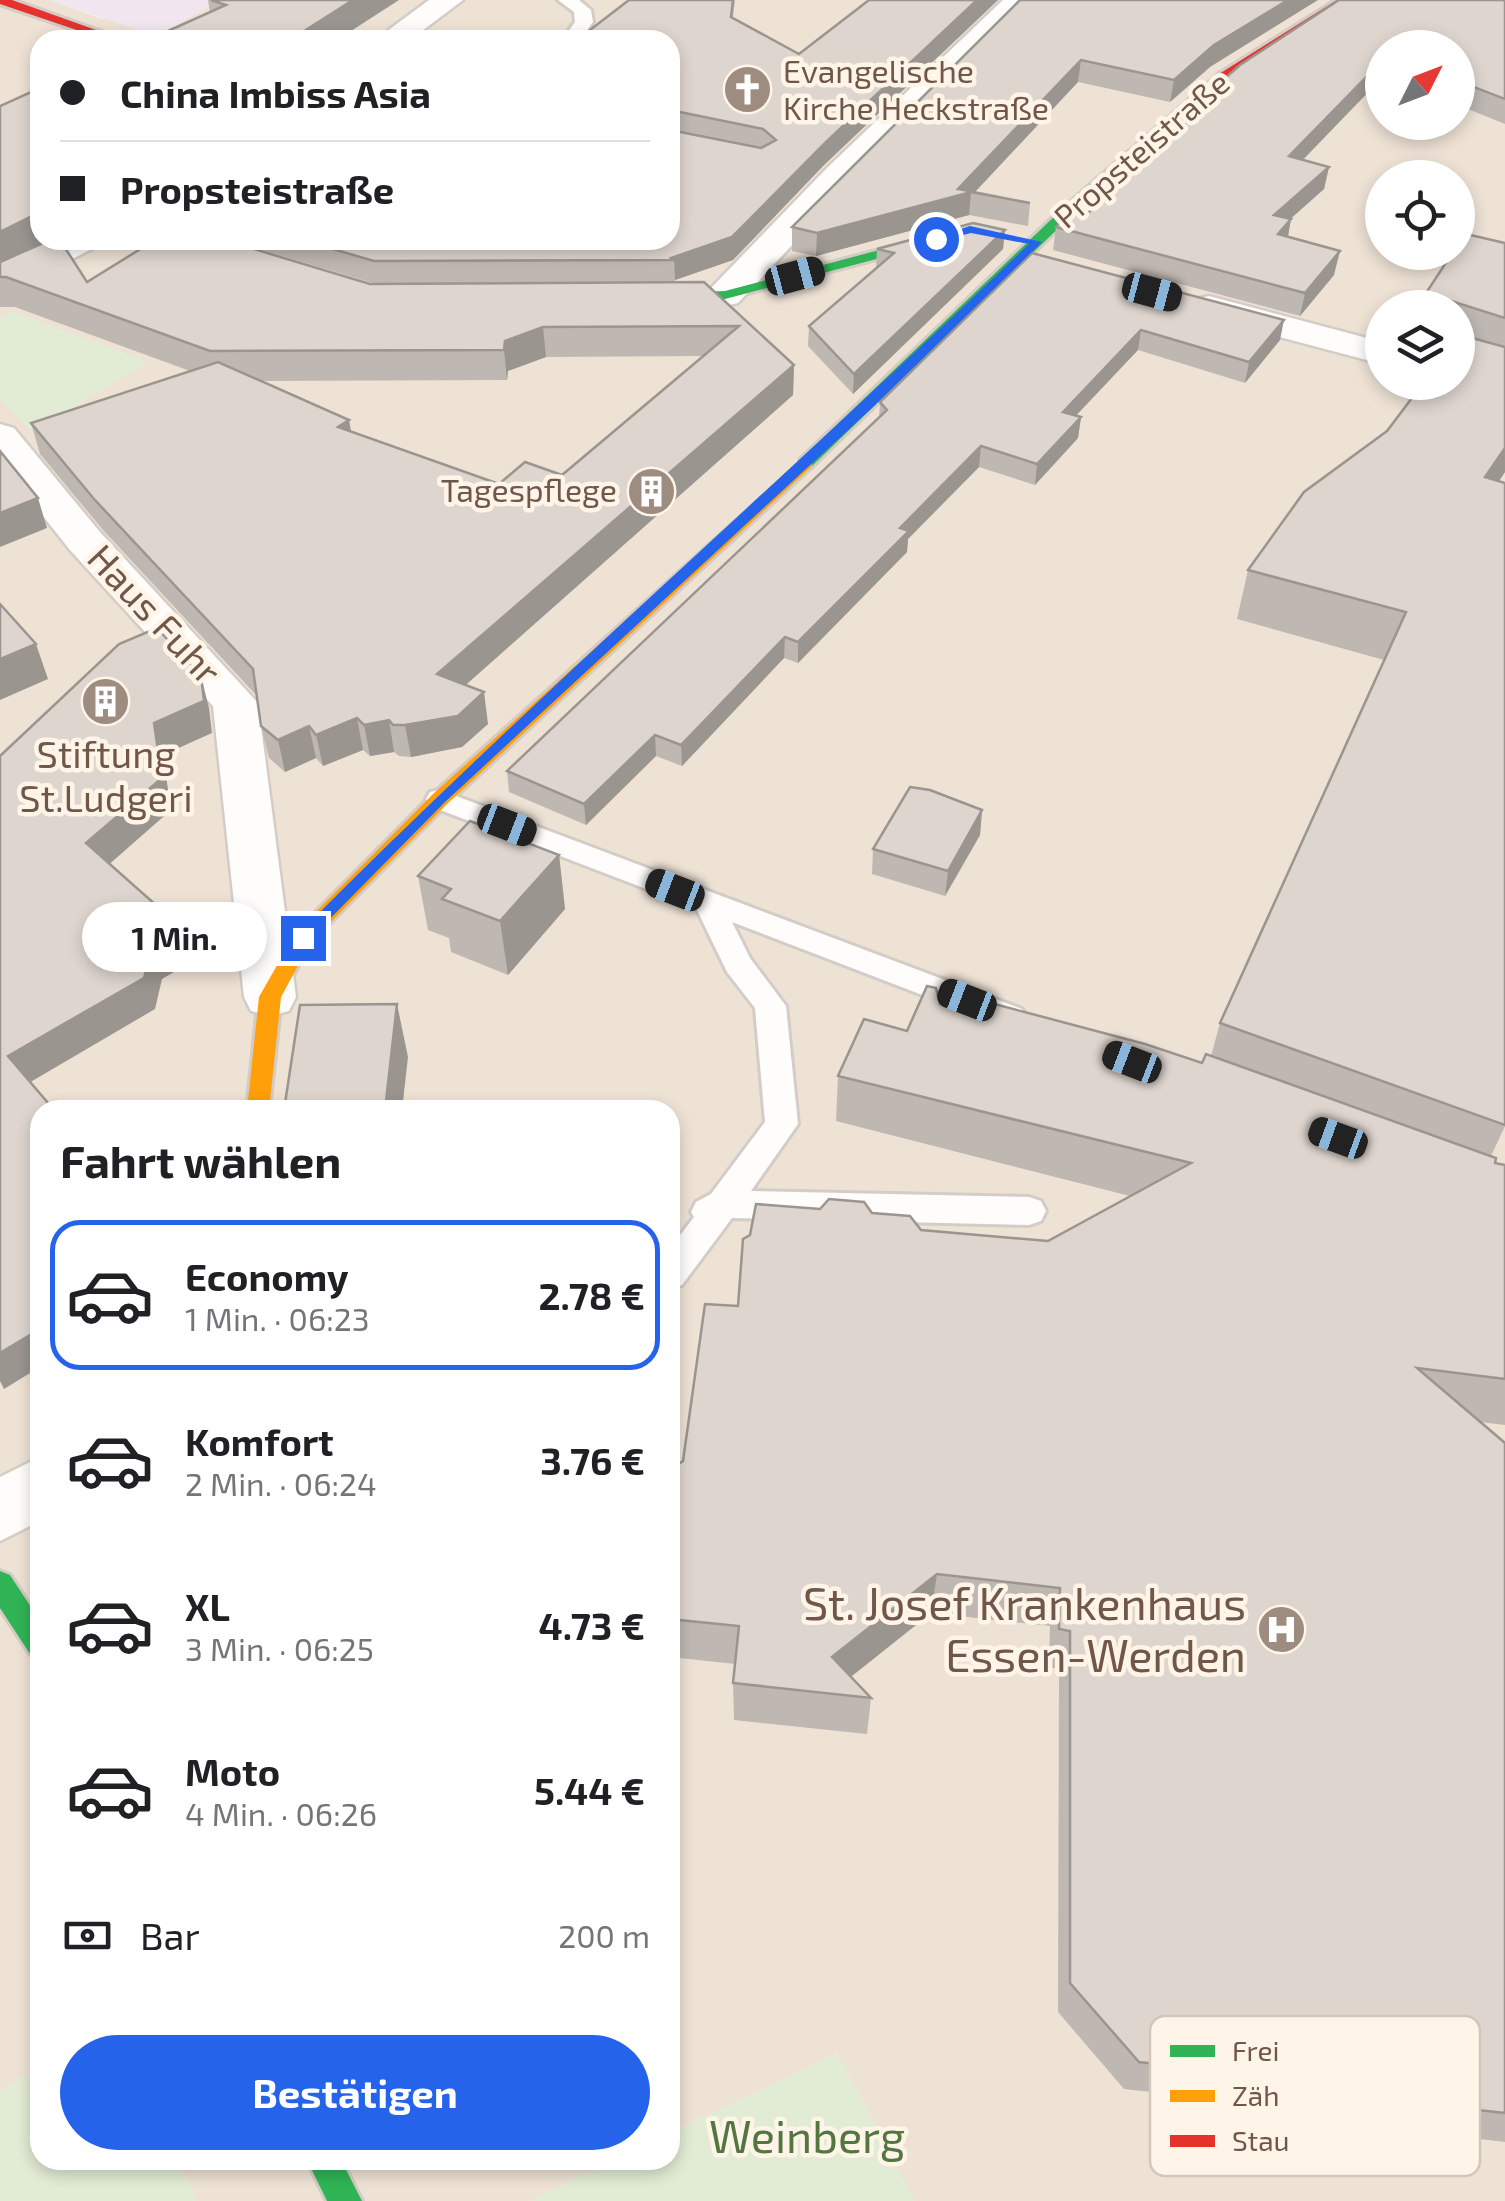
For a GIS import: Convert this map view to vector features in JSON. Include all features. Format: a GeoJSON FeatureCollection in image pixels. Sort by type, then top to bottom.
{"type":"FeatureCollection","features":[{"type":"Feature","properties":{"kind":"street"},"geometry":{"type":"LineString","coordinates":[[404,30],[448,0]]}},
{"type":"Feature","properties":{"kind":"street"},"geometry":{"type":"LineString","coordinates":[[725,295],[839,174],[1020,0]]}},
{"type":"Feature","properties":{"kind":"street","name":"Propsteistraße"},"geometry":{"type":"LineString","coordinates":[[259,1100],[263,1030],[270,997],[303,938],[440,799],[1223,77],[1345,0]]}},
{"type":"Feature","properties":{"kind":"street"},"geometry":{"type":"LineString","coordinates":[[2,2],[87,30]]}},
{"type":"Feature","properties":{"kind":"street"},"geometry":{"type":"LineString","coordinates":[[622,298],[725,295],[970,230]]}},
{"type":"Feature","properties":{"kind":"street"},"geometry":{"type":"LineString","coordinates":[[0,284],[65,250]]}},
{"type":"Feature","properties":{"kind":"street"},"geometry":{"type":"LineString","coordinates":[[1171,296],[1365,348]]}},
{"type":"Feature","properties":{"kind":"street","name":"Haus Fuhr"},"geometry":{"type":"LineString","coordinates":[[1,438],[85,541],[235,703],[270,997]]}},
{"type":"Feature","properties":{"kind":"street"},"geometry":{"type":"LineString","coordinates":[[0,1512],[30,1492]]}},
{"type":"Feature","properties":{"kind":"street"},"geometry":{"type":"LineString","coordinates":[[0,1584],[30,1630]]}},
{"type":"Feature","properties":{"kind":"street"},"geometry":{"type":"LineString","coordinates":[[329,2170],[345,2201]]}},
{"type":"Feature","properties":{"kind":"lane"},"geometry":{"type":"LineString","coordinates":[[567,0],[582,10],[584,22],[579,30]]}},
{"type":"Feature","properties":{"kind":"lane"},"geometry":{"type":"LineString","coordinates":[[440,799],[708,903],[961,1014],[1046,1030]]}},
{"type":"Feature","properties":{"kind":"lane"},"geometry":{"type":"LineString","coordinates":[[680,1261],[782,1124],[770,1006],[738,964],[708,903]]}},
{"type":"Feature","properties":{"kind":"lane"},"geometry":{"type":"LineString","coordinates":[[680,1229],[722,1204],[1029,1211]]}},
{"type":"Feature","properties":{"kind":"shaded area"},"geometry":{"type":"Polygon","coordinates":[[[0,0],[50,0],[102,19],[221,0],[1505,0],[1505,2201],[914,2201],[837,2053],[680,2128],[680,1100],[30,1100],[30,2073],[0,2090],[0,0]]]}},
{"type":"Feature","properties":{"kind":"shaded area"},"geometry":{"type":"Polygon","coordinates":[[[50,0],[221,0],[167,30],[138,30],[50,0]]]}},
{"type":"Feature","properties":{"kind":"shaded area"},"geometry":{"type":"Polygon","coordinates":[[[181,2170],[594,2170],[529,2201],[197,2201],[181,2170]]]}},
{"type":"Feature","properties":{"kind":"green space"},"geometry":{"type":"Polygon","coordinates":[[[12,311],[149,362],[32,432],[0,400],[0,318],[12,311]]]}},
{"type":"Feature","properties":{"kind":"green space","name":"Weinberg"},"geometry":{"type":"Polygon","coordinates":[[[837,2053],[914,2201],[529,2201],[594,2170],[680,2170],[680,2128],[837,2053]]]}},
{"type":"Feature","properties":{"kind":"green space"},"geometry":{"type":"Polygon","coordinates":[[[30,2073],[30,2170],[181,2170],[197,2201],[0,2201],[0,2090],[30,2073]]]}},
{"type":"Feature","properties":{"kind":"building"},"geometry":{"type":"Polygon","coordinates":[[[211,0],[353,0],[306,30],[170,30],[226,5],[211,0]]]}},
{"type":"Feature","properties":{"kind":"building"},"geometry":{"type":"Polygon","coordinates":[[[629,0],[733,0],[731,17],[799,54],[869,0],[977,0],[732,237],[671,258],[674,260],[374,261],[336,250],[680,250],[680,132],[761,148],[776,140],[763,129],[680,112],[680,30],[590,30],[629,0]]]}},
{"type":"Feature","properties":{"kind":"building"},"geometry":{"type":"Polygon","coordinates":[[[1020,0],[1288,0],[1214,45],[1174,80],[1081,60],[958,189],[1030,203],[971,192],[817,233],[792,227],[1020,0]]]}},
{"type":"Feature","properties":{"kind":"building"},"geometry":{"type":"Polygon","coordinates":[[[1339,0],[1505,0],[1505,99],[1475,88],[1475,30],[1365,30],[1365,78],[1289,156],[1329,167],[1274,215],[1291,219],[1278,234],[1340,251],[1305,293],[1056,227],[1073,210],[1088,213],[1223,90],[1214,88],[1240,65],[1339,0]]]}},
{"type":"Feature","properties":{"kind":"building"},"geometry":{"type":"Polygon","coordinates":[[[30,92],[30,217],[0,232],[0,106],[30,92]]]}},
{"type":"Feature","properties":{"kind":"building"},"geometry":{"type":"Polygon","coordinates":[[[973,223],[1005,230],[854,374],[809,326],[894,253],[877,249],[973,223]]]}},
{"type":"Feature","properties":{"kind":"building"},"geometry":{"type":"Polygon","coordinates":[[[1475,236],[1505,243],[1505,318],[1475,309],[1475,290],[1428,290],[1441,270],[1475,270],[1475,236]]]}},
{"type":"Feature","properties":{"kind":"building"},"geometry":{"type":"Polygon","coordinates":[[[30,249],[66,250],[87,282],[139,250],[257,250],[370,284],[704,282],[794,365],[437,674],[484,692],[458,716],[405,725],[393,725],[389,720],[364,725],[357,718],[316,735],[309,726],[278,740],[261,726],[253,669],[94,499],[31,423],[218,362],[349,420],[338,427],[499,484],[525,462],[562,475],[739,326],[543,327],[505,341],[504,350],[210,351],[0,277],[0,262],[30,249]]]}},
{"type":"Feature","properties":{"kind":"building"},"geometry":{"type":"Polygon","coordinates":[[[1032,253],[1284,320],[1249,362],[1141,330],[1063,412],[1081,417],[1037,464],[981,446],[900,528],[909,531],[798,642],[785,637],[681,745],[655,735],[584,804],[507,771],[887,410],[880,402],[1032,253]]]}},
{"type":"Feature","properties":{"kind":"building"},"geometry":{"type":"Polygon","coordinates":[[[1475,339],[1505,347],[1505,448],[1485,477],[1505,483],[1505,1125],[1220,1023],[1406,612],[1248,570],[1304,492],[1387,431],[1410,400],[1475,400],[1475,339]]]}},
{"type":"Feature","properties":{"kind":"building"},"geometry":{"type":"Polygon","coordinates":[[[0,451],[38,498],[0,513],[0,451]]]}},
{"type":"Feature","properties":{"kind":"building"},"geometry":{"type":"Polygon","coordinates":[[[0,604],[36,644],[0,659],[0,604]]]}},
{"type":"Feature","properties":{"kind":"building"},"geometry":{"type":"Polygon","coordinates":[[[157,628],[201,676],[204,701],[154,723],[162,778],[86,843],[183,929],[152,948],[144,978],[8,1056],[45,1100],[30,1100],[30,1335],[0,1353],[0,756],[119,644],[157,628]]]}},
{"type":"Feature","properties":{"kind":"building"},"geometry":{"type":"Polygon","coordinates":[[[910,787],[930,790],[982,810],[948,871],[873,849],[910,787]]]}},
{"type":"Feature","properties":{"kind":"building"},"geometry":{"type":"Polygon","coordinates":[[[470,821],[559,855],[500,921],[442,899],[451,889],[418,876],[470,821]]]}},
{"type":"Feature","properties":{"kind":"building","name":"St. Josef Krankenhaus Essen-Werden"},"geometry":{"type":"Polygon","coordinates":[[[927,986],[936,988],[940,1004],[953,1009],[967,1005],[972,998],[1202,1063],[1206,1054],[1496,1158],[1495,1163],[1505,1165],[1505,1379],[1417,1368],[1505,1443],[1505,2113],[1480,2110],[1480,2016],[1150,2016],[1150,2063],[1139,2062],[1070,1983],[1070,1631],[1059,1629],[1060,1588],[937,1574],[832,1657],[871,1698],[733,1683],[739,1626],[680,1620],[680,1463],[705,1304],[738,1306],[743,1239],[750,1235],[756,1204],[820,1209],[829,1199],[864,1202],[872,1213],[910,1216],[921,1230],[1048,1241],[1191,1163],[838,1076],[864,1019],[907,1031],[927,986]]]}},
{"type":"Feature","properties":{"kind":"building"},"geometry":{"type":"Polygon","coordinates":[[[397,1004],[386,1100],[286,1100],[300,1005],[397,1004]]]}},
{"type":"Feature","properties":{"kind":"traffic: fast"},"geometry":{"type":"LineString","coordinates":[[806,463],[1065,214],[1180,115]]}},
{"type":"Feature","properties":{"kind":"traffic: fast"},"geometry":{"type":"LineString","coordinates":[[646,298],[725,295],[947,236]]}},
{"type":"Feature","properties":{"kind":"traffic: fast"},"geometry":{"type":"LineString","coordinates":[[0,1584],[30,1630]]}},
{"type":"Feature","properties":{"kind":"traffic: fast"},"geometry":{"type":"LineString","coordinates":[[328,2170],[345,2201]]}},
{"type":"Feature","properties":{"kind":"traffic: slow"},"geometry":{"type":"LineString","coordinates":[[259,1100],[270,997],[303,937],[440,799],[806,463]]}},
{"type":"Feature","properties":{"kind":"traffic: jam"},"geometry":{"type":"LineString","coordinates":[[0,0],[88,30]]}},
{"type":"Feature","properties":{"kind":"traffic: jam"},"geometry":{"type":"LineString","coordinates":[[1180,115],[1223,77],[1345,0]]}},
{"type":"Feature","properties":{"kind":"place","name":"Evangelische Kirche Heckstraße"},"geometry":{"type":"Point","coordinates":[748,90]}},
{"type":"Feature","properties":{"kind":"place","name":"Tagespflege"},"geometry":{"type":"Point","coordinates":[652,491]}},
{"type":"Feature","properties":{"kind":"place","name":"Stiftung St.Ludgeri"},"geometry":{"type":"Point","coordinates":[106,701]}},
{"type":"Feature","properties":{"kind":"place","name":"St. Josef Krankenhaus Essen-Werden"},"geometry":{"type":"Point","coordinates":[1281,1630]}},
{"type":"Feature","properties":{"kind":"route"},"geometry":{"type":"LineString","coordinates":[[303,938],[440,799],[869,405],[1037,242],[970,230],[936,239]]}}]}
